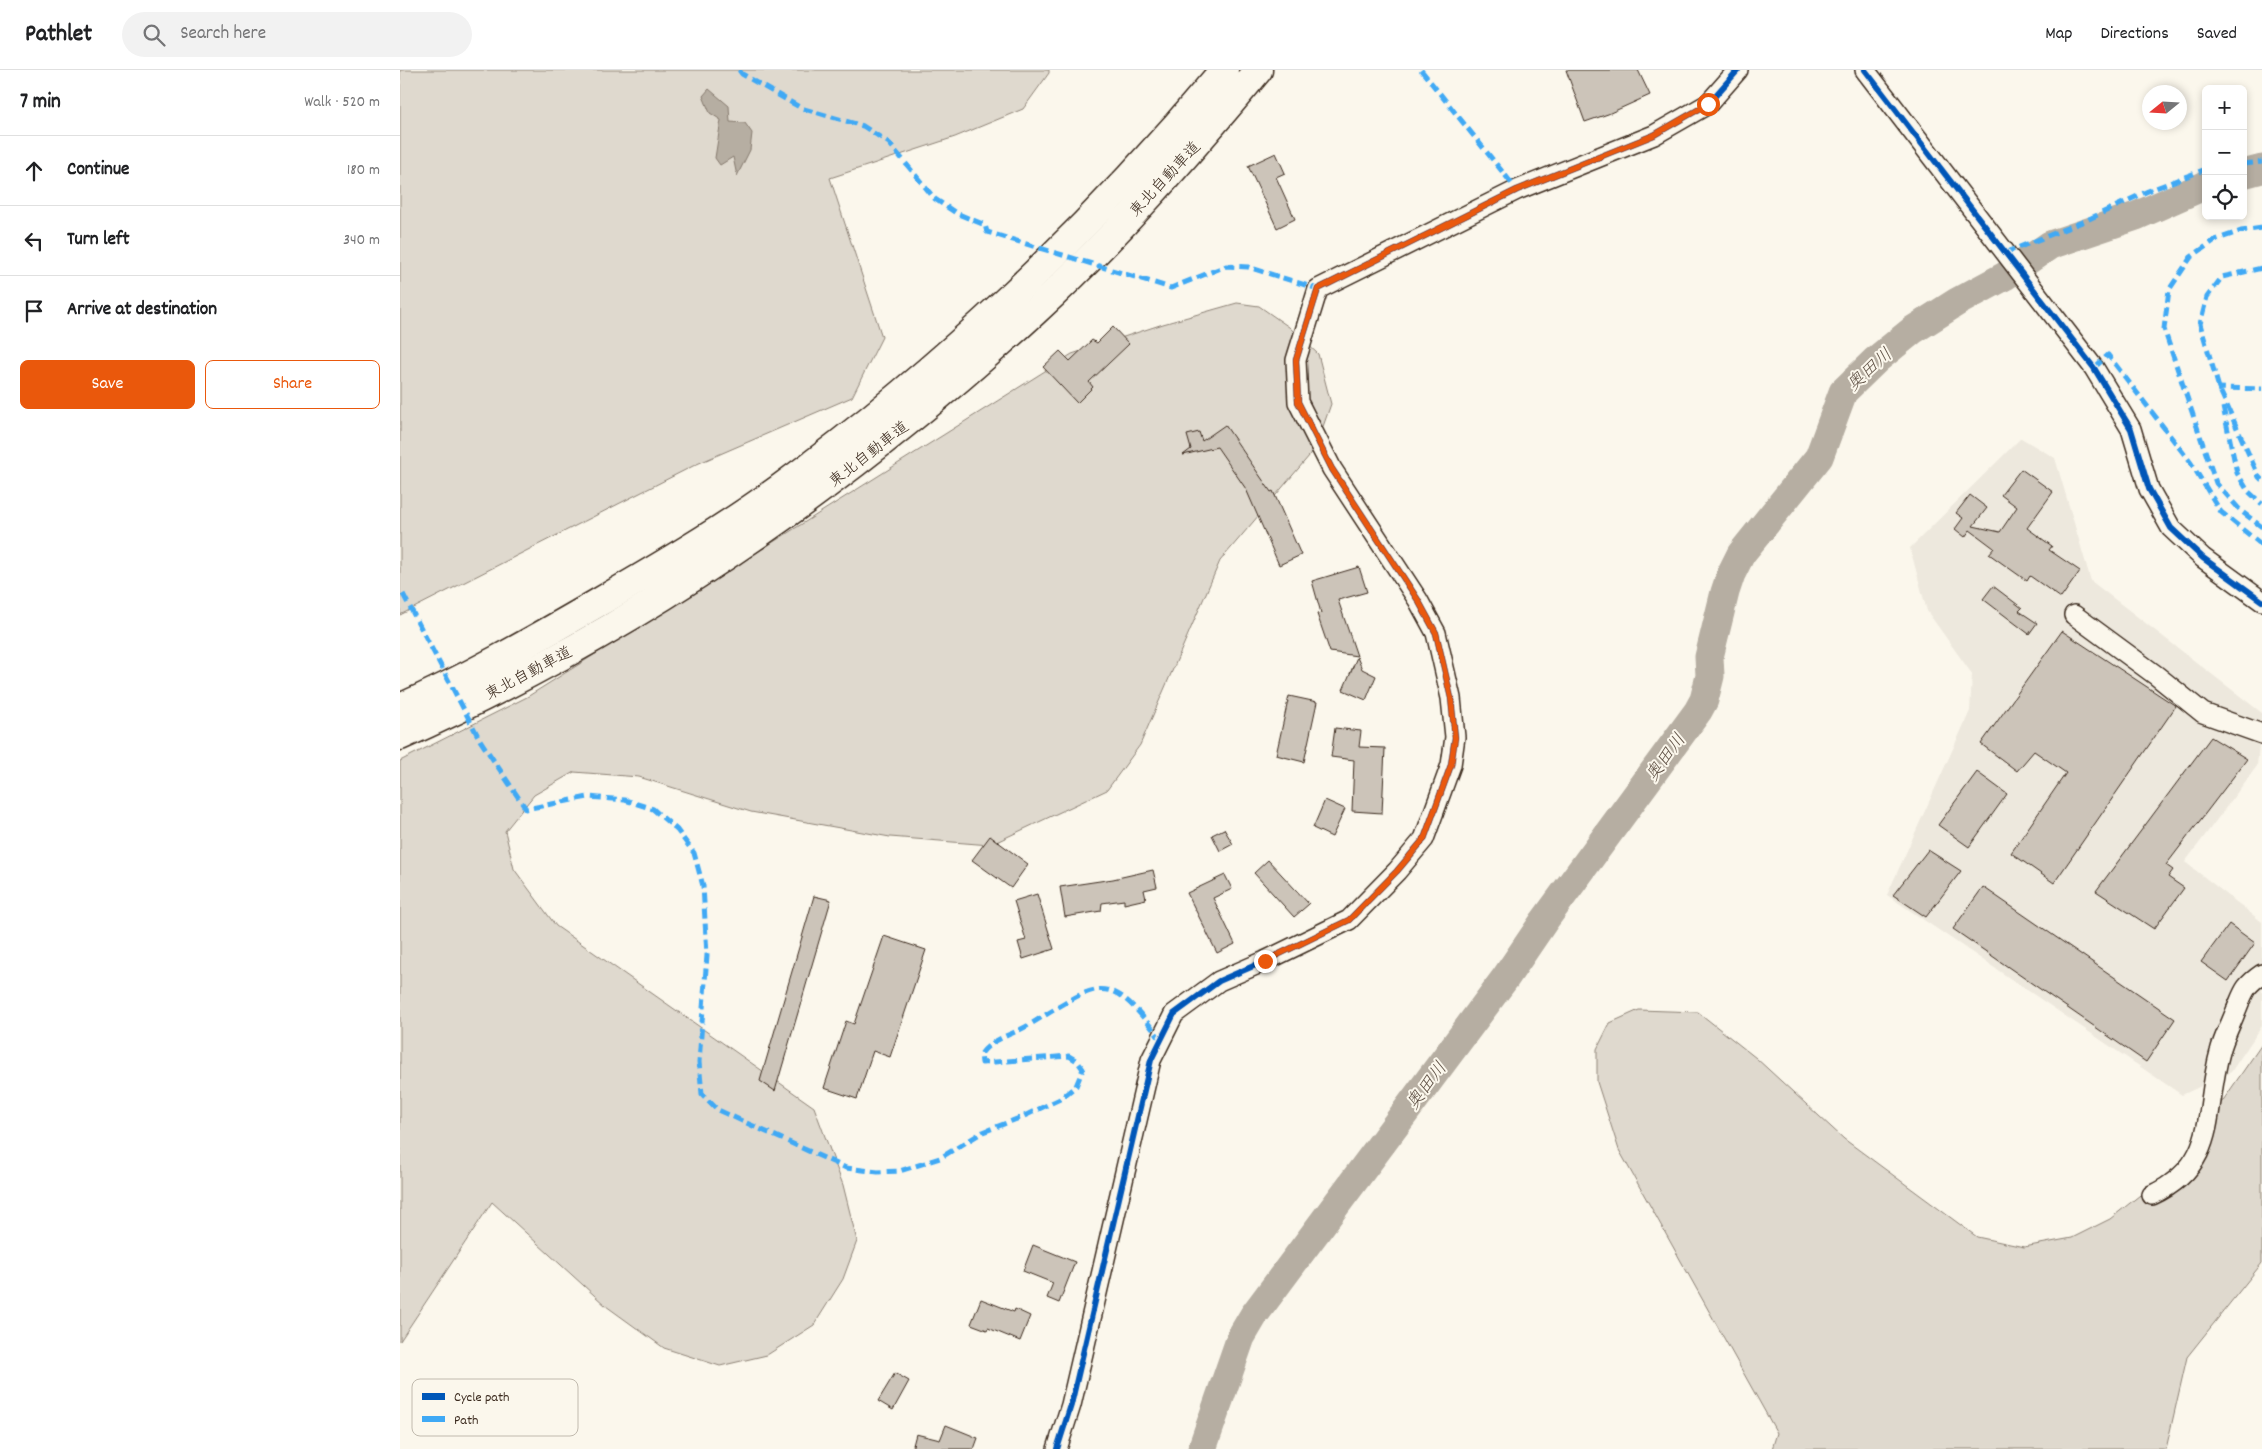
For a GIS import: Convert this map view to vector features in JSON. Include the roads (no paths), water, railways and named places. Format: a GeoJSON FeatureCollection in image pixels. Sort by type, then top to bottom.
{"type":"FeatureCollection","features":[{"type":"Feature","properties":{"kind":"highway","name":"東北自動車道"},"geometry":{"type":"LineString","coordinates":[[400,708],[516,650],[656,569],[778,490],[864,424],[951,349],[1078,230],[1146,161],[1224,70]]}},
{"type":"Feature","properties":{"kind":"highway","name":"東北自動車道"},"geometry":{"type":"LineString","coordinates":[[400,736],[528,673],[670,592],[792,511],[895,433],[1034,312],[1096,250],[1190,151],[1258,70]]}},
{"type":"Feature","properties":{"kind":"street"},"geometry":{"type":"LineString","coordinates":[[1057,1449],[1071,1405],[1151,1060],[1174,1014],[1219,980],[1265,961],[1349,920],[1397,871],[1424,839],[1451,765],[1455,738],[1451,698],[1436,633],[1418,600],[1332,469],[1298,402],[1296,360],[1318,289],[1517,190],[1654,135],[1708,104],[1738,70]]}},
{"type":"Feature","properties":{"kind":"street"},"geometry":{"type":"LineString","coordinates":[[1865,70],[2094,368],[2130,429],[2149,489],[2171,528],[2203,558],[2262,601]]}},
{"type":"Feature","properties":{"kind":"street"},"geometry":{"type":"LineString","coordinates":[[2074,616],[2157,676],[2203,714],[2262,734]]}},
{"type":"Feature","properties":{"kind":"street"},"geometry":{"type":"LineString","coordinates":[[2152,1195],[2171,1186],[2195,1162],[2207,1133],[2220,1052],[2247,984],[2262,974]]}},
{"type":"Feature","properties":{"kind":"waterway","name":"奥田川"},"geometry":{"type":"LineString","coordinates":[[2247,173],[2262,169]]}},
{"type":"Feature","properties":{"kind":"waterway","name":"奥田川"},"geometry":{"type":"LineString","coordinates":[[1202,1449],[1241,1337],[1254,1315],[1506,977],[1544,921],[1698,711],[1704,700],[1710,676],[1709,657],[1731,574],[1741,554],[1819,457],[1843,392],[1876,360],[1913,330],[1957,302],[2005,276],[2050,245],[2136,216],[2202,187]]}}]}
